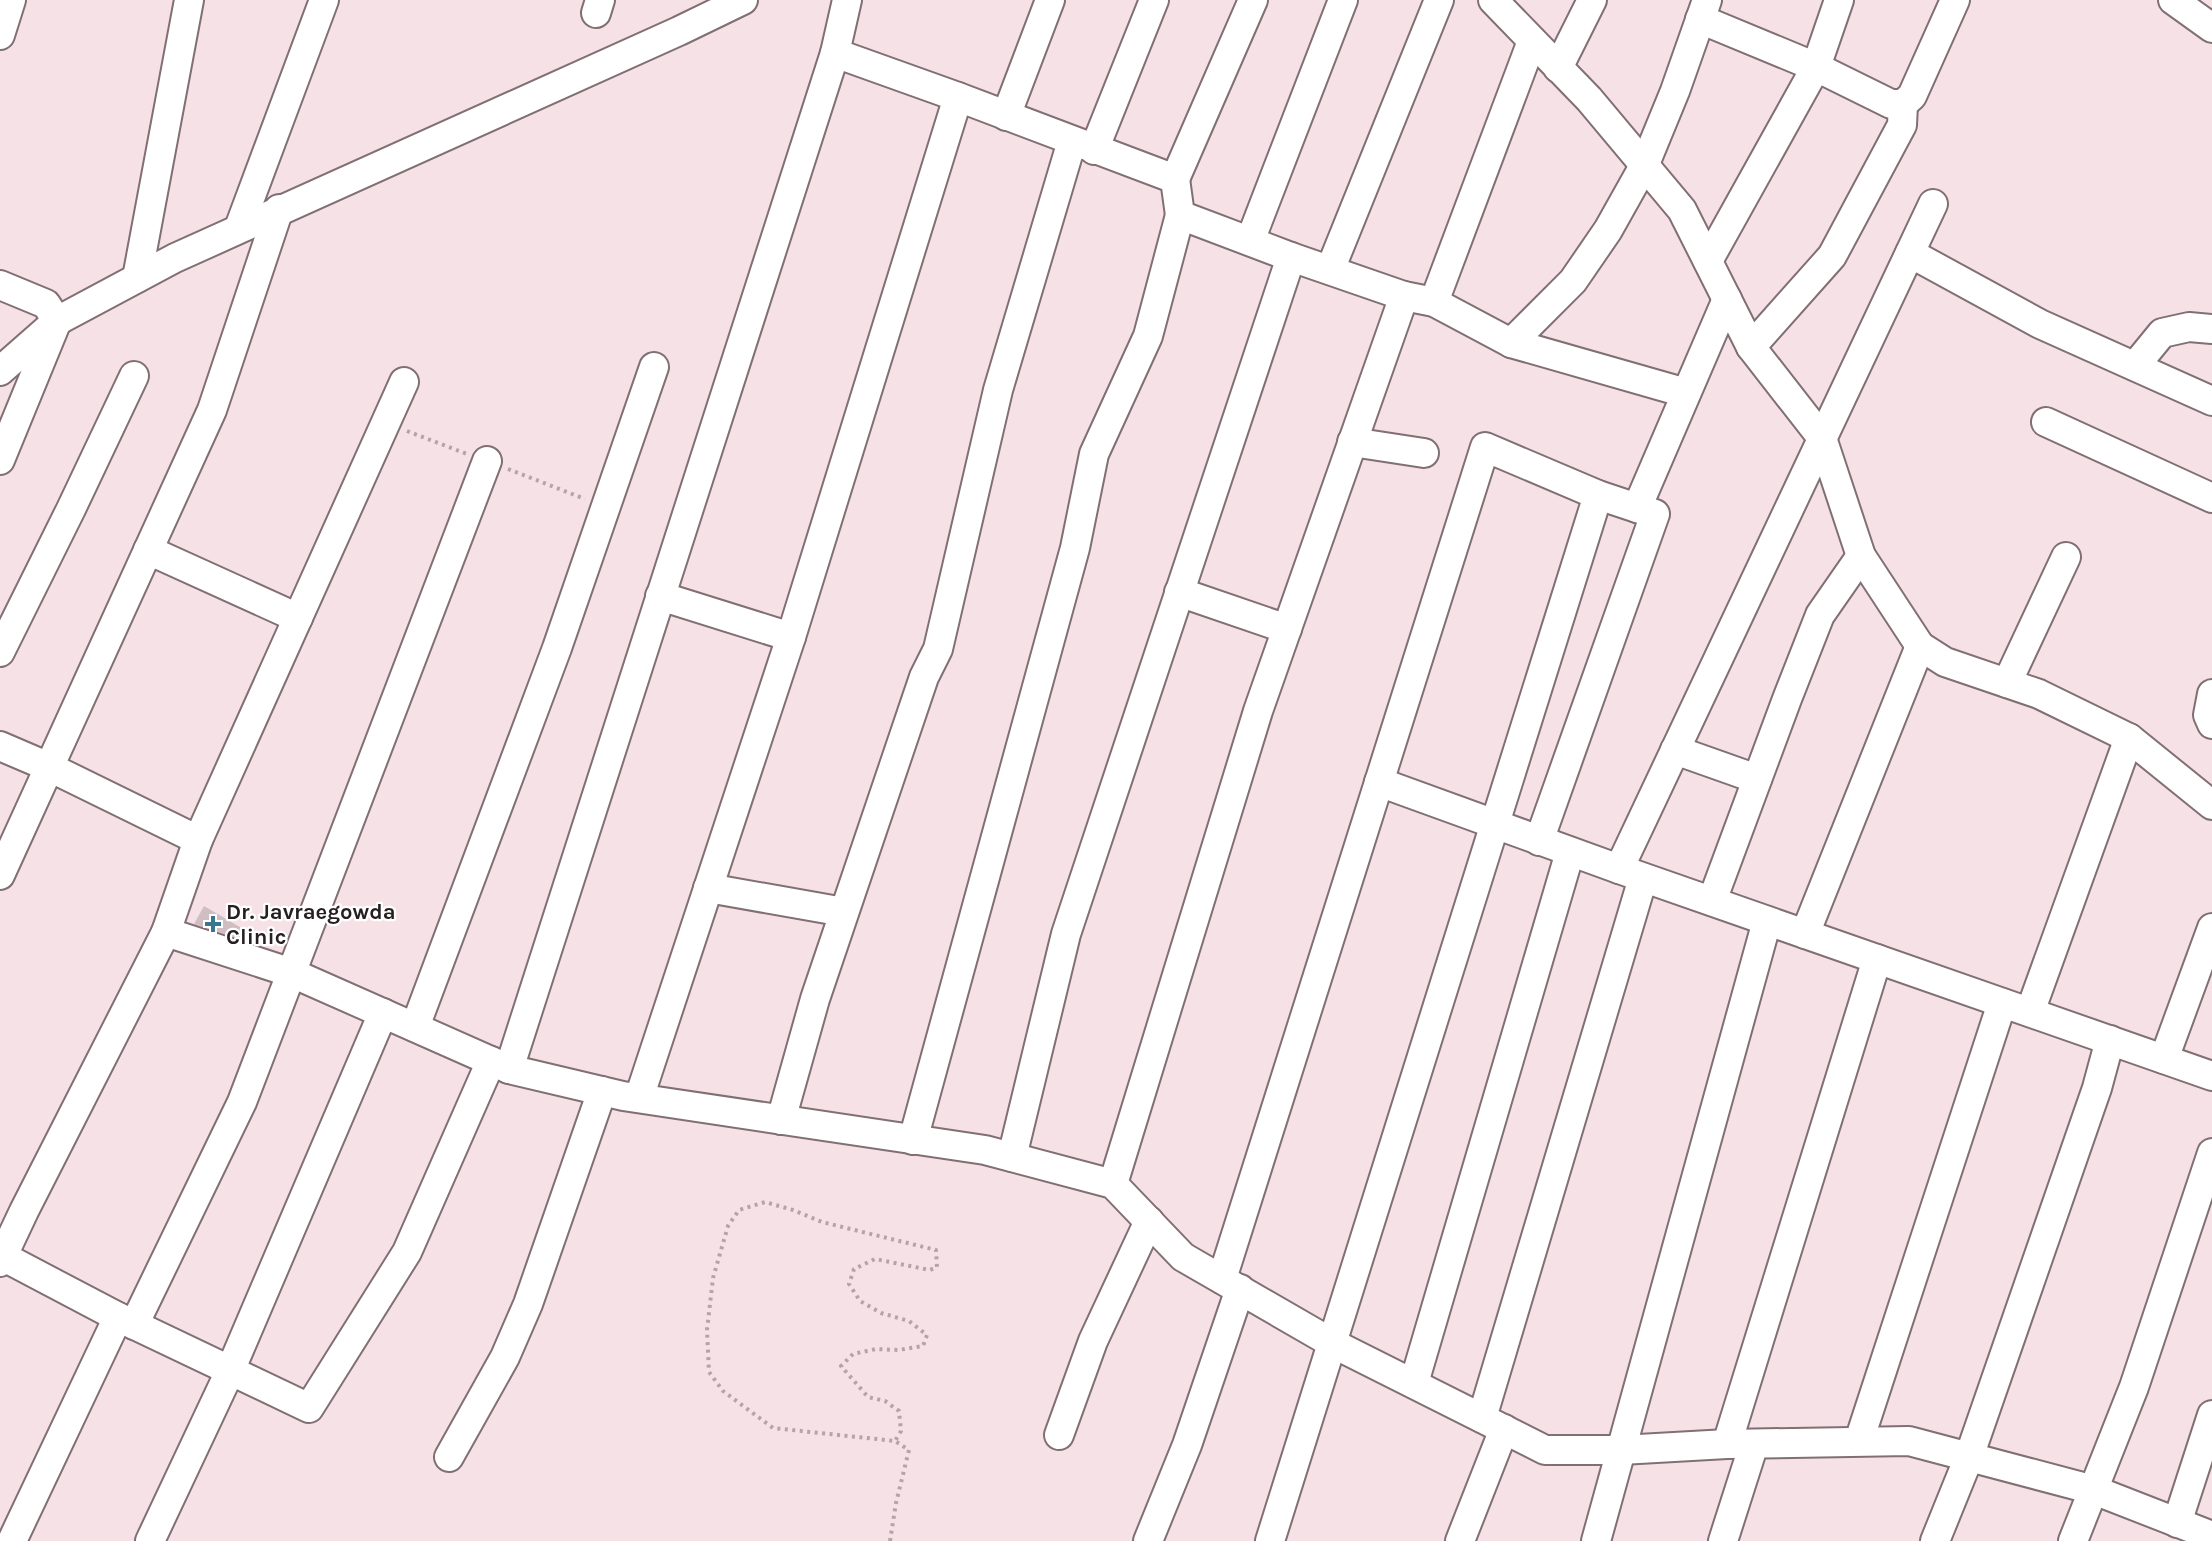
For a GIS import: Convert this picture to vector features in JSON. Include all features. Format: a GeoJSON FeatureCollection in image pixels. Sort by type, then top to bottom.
{"type":"FeatureCollection","features":[{"type":"Feature","properties":{"kind":"street"},"geometry":{"type":"LineString","coordinates":[[0,35],[11,0]]}},
{"type":"Feature","properties":{"kind":"street"},"geometry":{"type":"LineString","coordinates":[[137,278],[189,0]]}},
{"type":"Feature","properties":{"kind":"street"},"geometry":{"type":"LineString","coordinates":[[239,228],[324,0]]}},
{"type":"Feature","properties":{"kind":"street"},"geometry":{"type":"LineString","coordinates":[[0,371],[57,321],[175,258],[279,209],[679,31],[742,0]]}},
{"type":"Feature","properties":{"kind":"street"},"geometry":{"type":"LineString","coordinates":[[404,382],[198,840],[166,932],[1,1258],[126,1321],[309,1408],[407,1252],[500,1065],[660,596],[835,53],[847,0]]}},
{"type":"Feature","properties":{"kind":"street"},"geometry":{"type":"LineString","coordinates":[[1006,116],[1050,0]]}},
{"type":"Feature","properties":{"kind":"street"},"geometry":{"type":"LineString","coordinates":[[781,1120],[815,999],[844,912],[924,677],[938,649],[998,390],[1083,146],[1154,0]]}},
{"type":"Feature","properties":{"kind":"street"},"geometry":{"type":"LineString","coordinates":[[914,1140],[1075,548],[1094,454],[1148,336],[1180,215],[1175,179],[1253,0]]}},
{"type":"Feature","properties":{"kind":"street"},"geometry":{"type":"LineString","coordinates":[[1250,241],[1343,0]]}},
{"type":"Feature","properties":{"kind":"street"},"geometry":{"type":"LineString","coordinates":[[1330,270],[1439,0]]}},
{"type":"Feature","properties":{"kind":"street"},"geometry":{"type":"LineString","coordinates":[[1493,0],[1589,99],[1682,210],[1751,347],[1822,438],[1861,556],[1920,646],[1945,662],[2039,694],[2129,738],[2212,805]]}},
{"type":"Feature","properties":{"kind":"street"},"geometry":{"type":"LineString","coordinates":[[1558,68],[1592,0]]}},
{"type":"Feature","properties":{"kind":"street"},"geometry":{"type":"LineString","coordinates":[[1708,261],[1816,67],[1839,0]]}},
{"type":"Feature","properties":{"kind":"street"},"geometry":{"type":"LineString","coordinates":[[1511,343],[1574,281],[1608,230],[1645,164],[1703,10],[1891,104],[1903,104],[1912,96],[1955,0]]}},
{"type":"Feature","properties":{"kind":"street"},"geometry":{"type":"LineString","coordinates":[[2173,0],[2212,28]]}},
{"type":"Feature","properties":{"kind":"street"},"geometry":{"type":"LineString","coordinates":[[1434,302],[1532,41]]}},
{"type":"Feature","properties":{"kind":"street"},"geometry":{"type":"LineString","coordinates":[[835,53],[1175,179]]}},
{"type":"Feature","properties":{"kind":"street"},"geometry":{"type":"LineString","coordinates":[[639,1098],[791,637],[958,97]]}},
{"type":"Feature","properties":{"kind":"street"},"geometry":{"type":"LineString","coordinates":[[1751,347],[1832,256],[1902,125],[1903,104]]}},
{"type":"Feature","properties":{"kind":"street"},"geometry":{"type":"LineString","coordinates":[[1460,1541],[1493,1423],[1631,874],[1675,750],[1933,204]]}},
{"type":"Feature","properties":{"kind":"street"},"geometry":{"type":"LineString","coordinates":[[0,875],[212,410],[279,209]]}},
{"type":"Feature","properties":{"kind":"street"},"geometry":{"type":"LineString","coordinates":[[1180,215],[1404,296],[1434,302],[1511,343],[1686,393]]}},
{"type":"Feature","properties":{"kind":"street"},"geometry":{"type":"LineString","coordinates":[[1910,253],[2040,324],[2212,401]]}},
{"type":"Feature","properties":{"kind":"street"},"geometry":{"type":"LineString","coordinates":[[1012,1157],[1066,934],[1292,257]]}},
{"type":"Feature","properties":{"kind":"street"},"geometry":{"type":"LineString","coordinates":[[0,285],[46,304],[57,321]]}},
{"type":"Feature","properties":{"kind":"street"},"geometry":{"type":"LineString","coordinates":[[1113,1184],[1258,711],[1404,296]]}},
{"type":"Feature","properties":{"kind":"street"},"geometry":{"type":"LineString","coordinates":[[1637,508],[1726,299]]}},
{"type":"Feature","properties":{"kind":"street"},"geometry":{"type":"LineString","coordinates":[[0,460],[57,321]]}},
{"type":"Feature","properties":{"kind":"street"},"geometry":{"type":"LineString","coordinates":[[2135,366],[2162,333],[2189,327],[2212,329]]}},
{"type":"Feature","properties":{"kind":"street"},"geometry":{"type":"LineString","coordinates":[[415,1027],[556,648],[654,367]]}},
{"type":"Feature","properties":{"kind":"street"},"geometry":{"type":"LineString","coordinates":[[0,652],[134,376]]}},
{"type":"Feature","properties":{"kind":"street"},"geometry":{"type":"LineString","coordinates":[[2046,423],[2212,498]]}},
{"type":"Feature","properties":{"kind":"street"},"geometry":{"type":"LineString","coordinates":[[1352,442],[1424,453]]}},
{"type":"Feature","properties":{"kind":"street"},"geometry":{"type":"LineString","coordinates":[[1148,1541],[1187,1445],[1231,1284],[1379,782],[1485,447],[1598,495],[1655,514],[1539,840]]}},
{"type":"Feature","properties":{"kind":"street"},"geometry":{"type":"LineString","coordinates":[[12,1541],[242,1102],[487,461]]}},
{"type":"Feature","properties":{"kind":"street"},"geometry":{"type":"LineString","coordinates":[[1270,1541],[1598,495]]}},
{"type":"Feature","properties":{"kind":"street"},"geometry":{"type":"LineString","coordinates":[[148,550],[298,618]]}},
{"type":"Feature","properties":{"kind":"street"},"geometry":{"type":"LineString","coordinates":[[1712,902],[1820,615],[1861,556]]}},
{"type":"Feature","properties":{"kind":"street"},"geometry":{"type":"LineString","coordinates":[[2007,683],[2066,557]]}},
{"type":"Feature","properties":{"kind":"street"},"geometry":{"type":"LineString","coordinates":[[1179,592],[1287,629]]}},
{"type":"Feature","properties":{"kind":"street"},"geometry":{"type":"LineString","coordinates":[[660,596],[791,637]]}},
{"type":"Feature","properties":{"kind":"street"},"geometry":{"type":"LineString","coordinates":[[1805,934],[1920,646]]}},
{"type":"Feature","properties":{"kind":"street"},"geometry":{"type":"LineString","coordinates":[[2212,694],[2208,715],[2212,723]]}},
{"type":"Feature","properties":{"kind":"street"},"geometry":{"type":"LineString","coordinates":[[2030,1012],[2129,738]]}},
{"type":"Feature","properties":{"kind":"street"},"geometry":{"type":"LineString","coordinates":[[0,746],[49,767],[198,840]]}},
{"type":"Feature","properties":{"kind":"street"},"geometry":{"type":"LineString","coordinates":[[1675,750],[1757,778]]}},
{"type":"Feature","properties":{"kind":"street"},"geometry":{"type":"LineString","coordinates":[[1379,782],[1631,874],[2212,1076]]}},
{"type":"Feature","properties":{"kind":"street"},"geometry":{"type":"LineString","coordinates":[[1414,1383],[1570,852]]}},
{"type":"Feature","properties":{"kind":"street"},"geometry":{"type":"LineString","coordinates":[[708,888],[844,912]]}},
{"type":"Feature","properties":{"kind":"street"},"geometry":{"type":"LineString","coordinates":[[1596,1541],[1767,921]]}},
{"type":"Feature","properties":{"kind":"street"},"geometry":{"type":"LineString","coordinates":[[2164,1059],[2212,928]]}},
{"type":"Feature","properties":{"kind":"street"},"geometry":{"type":"LineString","coordinates":[[166,932],[292,973],[500,1065],[639,1098],[985,1150],[1113,1184],[1184,1257],[1332,1343],[1545,1450],[1621,1450],[1741,1444],[1909,1441],[2094,1490],[2196,1533],[2212,1415]]}},
{"type":"Feature","properties":{"kind":"street"},"geometry":{"type":"LineString","coordinates":[[1723,1541],[1741,1444],[1877,959]]}},
{"type":"Feature","properties":{"kind":"street"},"geometry":{"type":"LineString","coordinates":[[1858,1441],[2002,1003]]}},
{"type":"Feature","properties":{"kind":"street"},"geometry":{"type":"LineString","coordinates":[[150,1541],[230,1371],[383,1013]]}},
{"type":"Feature","properties":{"kind":"street"},"geometry":{"type":"LineString","coordinates":[[1935,1541],[1969,1457],[2093,1099],[2110,1040]]}},
{"type":"Feature","properties":{"kind":"street"},"geometry":{"type":"LineString","coordinates":[[449,1457],[505,1357],[528,1304],[602,1091]]}},
{"type":"Feature","properties":{"kind":"street"},"geometry":{"type":"LineString","coordinates":[[2073,1541],[2134,1387],[2212,1153]]}},
{"type":"Feature","properties":{"kind":"street"},"geometry":{"type":"LineString","coordinates":[[1059,1435],[1093,1341],[1149,1221]]}},
{"type":"Feature","properties":{"kind":"path"},"geometry":{"type":"LineString","coordinates":[[890,1541],[896,1503],[909,1450],[895,1441],[773,1428],[723,1390],[709,1372],[707,1330],[712,1278],[728,1226],[739,1210],[765,1202],[822,1222],[936,1250],[937,1267],[930,1270],[875,1259],[854,1269],[849,1284],[860,1301],[881,1313],[909,1321],[927,1335],[923,1346],[898,1350],[876,1349],[853,1354],[841,1366],[868,1397],[885,1401],[899,1412],[901,1431],[895,1441]]}},
{"type":"Feature","properties":{"kind":"building"},"geometry":{"type":"Polygon","coordinates":[[[204,906],[245,930],[240,939],[194,924],[204,906]]]}},
{"type":"Feature","properties":{"kind":"place","name":"Dr. Javraegowda Clinic"},"geometry":{"type":"Point","coordinates":[213,924]}}]}
